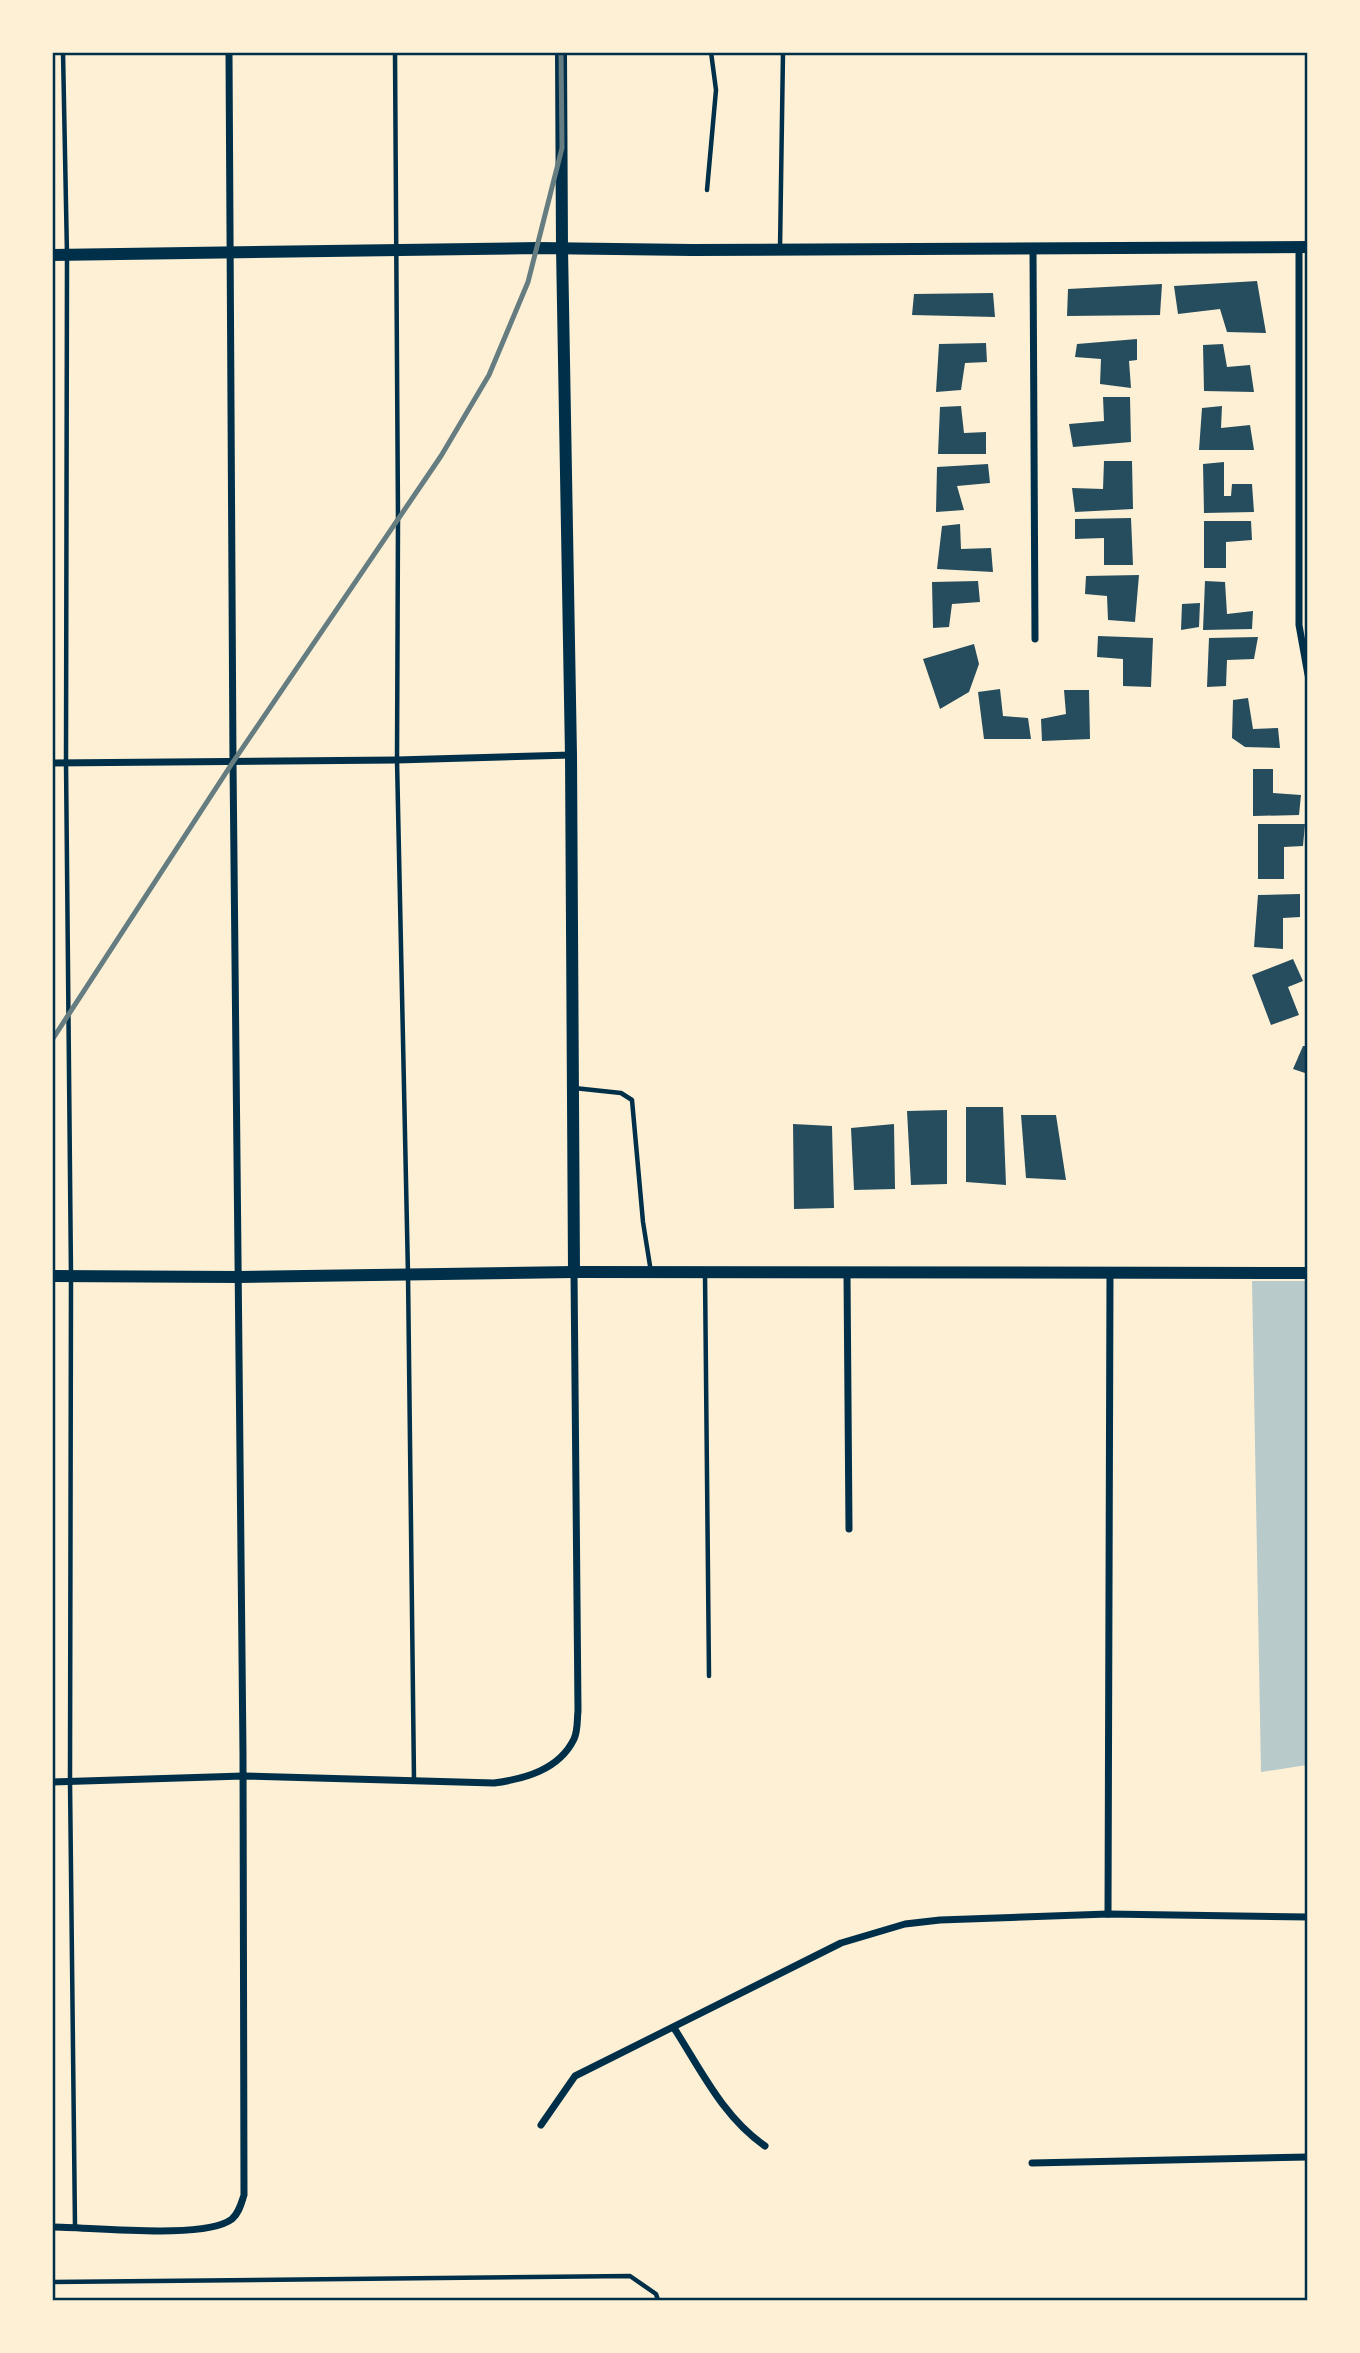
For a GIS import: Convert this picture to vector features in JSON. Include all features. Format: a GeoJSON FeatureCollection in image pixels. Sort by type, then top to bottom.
{"type":"FeatureCollection","features":[{"type":"Feature","properties":{"kind":"street"},"geometry":{"type":"LineString","coordinates":[[52,2227],[188,2231],[218,2227],[238,2212],[244,2195],[229,52]]}},
{"type":"Feature","properties":{"kind":"street"},"geometry":{"type":"LineString","coordinates":[[52,1782],[243,1776],[494,1783],[534,1775],[558,1759],[575,1738],[578,1711],[571,755],[561,52]]}},
{"type":"Feature","properties":{"kind":"street"},"geometry":{"type":"LineString","coordinates":[[52,255],[562,248],[780,250],[1303,247],[1299,625],[1307,675]]}},
{"type":"Feature","properties":{"kind":"street"},"geometry":{"type":"LineString","coordinates":[[1033,248],[1035,639]]}},
{"type":"Feature","properties":{"kind":"street"},"geometry":{"type":"LineString","coordinates":[[52,762],[397,760],[571,755]]}},
{"type":"Feature","properties":{"kind":"street"},"geometry":{"type":"LineString","coordinates":[[1108,1914],[1110,1271]]}},
{"type":"Feature","properties":{"kind":"street"},"geometry":{"type":"LineString","coordinates":[[52,1276],[238,1277],[574,1272],[1307,1273]]}},
{"type":"Feature","properties":{"kind":"street"},"geometry":{"type":"LineString","coordinates":[[846,1274],[849,1529]]}},
{"type":"Feature","properties":{"kind":"street"},"geometry":{"type":"LineString","coordinates":[[541,2125],[575,2076],[841,1943],[872,1932],[905,1924],[940,1920],[1108,1914],[1307,1917]]}},
{"type":"Feature","properties":{"kind":"street"},"geometry":{"type":"LineString","coordinates":[[674,2028],[722,2106],[750,2136],[765,2146]]}},
{"type":"Feature","properties":{"kind":"street"},"geometry":{"type":"LineString","coordinates":[[1032,2163],[1307,2157]]}},
{"type":"Feature","properties":{"kind":"lane"},"geometry":{"type":"LineString","coordinates":[[63,52],[71,1276],[70,1782],[75,2227]]}},
{"type":"Feature","properties":{"kind":"lane"},"geometry":{"type":"LineString","coordinates":[[395,52],[397,760],[408,1274],[414,1780]]}},
{"type":"Feature","properties":{"kind":"lane"},"geometry":{"type":"LineString","coordinates":[[707,190],[716,90],[711,52]]}},
{"type":"Feature","properties":{"kind":"lane"},"geometry":{"type":"LineString","coordinates":[[780,250],[783,52]]}},
{"type":"Feature","properties":{"kind":"lane"},"geometry":{"type":"LineString","coordinates":[[573,1088],[621,1093],[632,1100],[643,1222],[652,1273]]}},
{"type":"Feature","properties":{"kind":"lane"},"geometry":{"type":"LineString","coordinates":[[705,1273],[709,1676]]}},
{"type":"Feature","properties":{"kind":"lane"},"geometry":{"type":"LineString","coordinates":[[52,2282],[629,2276],[656,2294],[658,2301]]}},
{"type":"Feature","properties":{"kind":"shaded area"},"geometry":{"type":"Polygon","coordinates":[[[1252,1281],[1308,1281],[1307,1765],[1261,1772],[1252,1281]]]}},
{"type":"Feature","properties":{"kind":"building"},"geometry":{"type":"Polygon","coordinates":[[[1257,281],[1266,333],[1227,332],[1220,309],[1178,314],[1174,286],[1257,281]]]}},
{"type":"Feature","properties":{"kind":"building"},"geometry":{"type":"Polygon","coordinates":[[[1162,284],[1160,315],[1067,316],[1068,289],[1162,284]]]}},
{"type":"Feature","properties":{"kind":"building"},"geometry":{"type":"Polygon","coordinates":[[[993,293],[995,317],[912,315],[914,294],[993,293]]]}},
{"type":"Feature","properties":{"kind":"building"},"geometry":{"type":"Polygon","coordinates":[[[1137,339],[1137,360],[1129,361],[1131,388],[1100,384],[1101,359],[1075,357],[1077,344],[1137,339]]]}},
{"type":"Feature","properties":{"kind":"building"},"geometry":{"type":"Polygon","coordinates":[[[986,343],[987,362],[965,363],[961,390],[936,392],[939,344],[986,343]]]}},
{"type":"Feature","properties":{"kind":"building"},"geometry":{"type":"Polygon","coordinates":[[[1223,344],[1227,367],[1250,365],[1254,392],[1204,391],[1203,345],[1223,344]]]}},
{"type":"Feature","properties":{"kind":"building"},"geometry":{"type":"Polygon","coordinates":[[[1103,397],[1130,397],[1131,442],[1073,447],[1069,424],[1104,421],[1103,397]]]}},
{"type":"Feature","properties":{"kind":"building"},"geometry":{"type":"Polygon","coordinates":[[[961,406],[964,433],[986,432],[986,454],[938,454],[940,407],[961,406]]]}},
{"type":"Feature","properties":{"kind":"building"},"geometry":{"type":"Polygon","coordinates":[[[1222,406],[1221,428],[1250,425],[1254,450],[1199,450],[1202,408],[1222,406]]]}},
{"type":"Feature","properties":{"kind":"building"},"geometry":{"type":"Polygon","coordinates":[[[1104,461],[1132,461],[1133,509],[1075,512],[1072,488],[1103,489],[1104,461]]]}},
{"type":"Feature","properties":{"kind":"building"},"geometry":{"type":"Polygon","coordinates":[[[1224,462],[1224,496],[1231,496],[1232,484],[1252,484],[1254,512],[1204,513],[1203,464],[1224,462]]]}},
{"type":"Feature","properties":{"kind":"building"},"geometry":{"type":"Polygon","coordinates":[[[988,464],[990,483],[957,486],[964,510],[936,512],[937,467],[988,464]]]}},
{"type":"Feature","properties":{"kind":"building"},"geometry":{"type":"Polygon","coordinates":[[[1131,518],[1133,565],[1104,565],[1104,538],[1075,539],[1075,519],[1131,518]]]}},
{"type":"Feature","properties":{"kind":"building"},"geometry":{"type":"Polygon","coordinates":[[[1204,521],[1251,521],[1252,540],[1226,542],[1226,568],[1204,568],[1204,521]]]}},
{"type":"Feature","properties":{"kind":"building"},"geometry":{"type":"Polygon","coordinates":[[[960,524],[961,549],[991,548],[993,572],[937,569],[942,526],[960,524]]]}},
{"type":"Feature","properties":{"kind":"building"},"geometry":{"type":"Polygon","coordinates":[[[1139,575],[1135,622],[1108,620],[1107,596],[1085,594],[1086,576],[1139,575]]]}},
{"type":"Feature","properties":{"kind":"building"},"geometry":{"type":"Polygon","coordinates":[[[978,581],[980,602],[952,604],[949,627],[933,628],[932,582],[978,581]]]}},
{"type":"Feature","properties":{"kind":"building"},"geometry":{"type":"Polygon","coordinates":[[[1205,581],[1225,582],[1227,614],[1253,611],[1252,629],[1203,630],[1205,581]]]}},
{"type":"Feature","properties":{"kind":"building"},"geometry":{"type":"Polygon","coordinates":[[[1200,603],[1199,627],[1181,630],[1182,604],[1200,603]]]}},
{"type":"Feature","properties":{"kind":"building"},"geometry":{"type":"Polygon","coordinates":[[[1098,636],[1153,638],[1151,687],[1123,686],[1123,659],[1097,657],[1098,636]]]}},
{"type":"Feature","properties":{"kind":"building"},"geometry":{"type":"Polygon","coordinates":[[[1258,637],[1254,659],[1227,660],[1226,686],[1207,687],[1209,638],[1258,637]]]}},
{"type":"Feature","properties":{"kind":"building"},"geometry":{"type":"Polygon","coordinates":[[[974,644],[979,664],[969,692],[940,709],[923,659],[974,644]]]}},
{"type":"Feature","properties":{"kind":"building"},"geometry":{"type":"Polygon","coordinates":[[[1000,689],[1003,716],[1028,718],[1031,739],[984,739],[978,692],[1000,689]]]}},
{"type":"Feature","properties":{"kind":"building"},"geometry":{"type":"Polygon","coordinates":[[[1064,690],[1089,690],[1090,739],[1042,741],[1041,719],[1066,714],[1064,690]]]}},
{"type":"Feature","properties":{"kind":"building"},"geometry":{"type":"Polygon","coordinates":[[[1248,698],[1253,729],[1278,728],[1280,748],[1245,747],[1232,738],[1233,700],[1248,698]]]}},
{"type":"Feature","properties":{"kind":"building"},"geometry":{"type":"Polygon","coordinates":[[[1253,769],[1273,769],[1273,793],[1301,795],[1299,815],[1253,816],[1253,769]]]}},
{"type":"Feature","properties":{"kind":"building"},"geometry":{"type":"Polygon","coordinates":[[[1258,824],[1305,824],[1303,846],[1284,847],[1284,879],[1258,879],[1258,824]]]}},
{"type":"Feature","properties":{"kind":"building"},"geometry":{"type":"Polygon","coordinates":[[[1300,894],[1300,917],[1283,918],[1283,949],[1254,947],[1258,895],[1300,894]]]}},
{"type":"Feature","properties":{"kind":"building"},"geometry":{"type":"Polygon","coordinates":[[[1293,959],[1303,981],[1288,987],[1299,1015],[1271,1025],[1252,975],[1293,959]]]}},
{"type":"Feature","properties":{"kind":"building"},"geometry":{"type":"Polygon","coordinates":[[[1303,1046],[1308,1046],[1308,1074],[1293,1069],[1303,1046]]]}},
{"type":"Feature","properties":{"kind":"building"},"geometry":{"type":"Polygon","coordinates":[[[966,1107],[1003,1107],[1006,1185],[966,1182],[966,1107]]]}},
{"type":"Feature","properties":{"kind":"building"},"geometry":{"type":"Polygon","coordinates":[[[947,1110],[947,1184],[911,1185],[907,1111],[947,1110]]]}},
{"type":"Feature","properties":{"kind":"building"},"geometry":{"type":"Polygon","coordinates":[[[1021,1115],[1056,1115],[1066,1180],[1026,1178],[1021,1115]]]}},
{"type":"Feature","properties":{"kind":"building"},"geometry":{"type":"Polygon","coordinates":[[[793,1124],[832,1126],[834,1208],[794,1209],[793,1124]]]}},
{"type":"Feature","properties":{"kind":"building"},"geometry":{"type":"Polygon","coordinates":[[[894,1124],[895,1189],[854,1190],[851,1128],[894,1124]]]}},
{"type":"Feature","properties":{"kind":"railway"},"geometry":{"type":"LineString","coordinates":[[52,1040],[233,762],[441,456],[489,375],[528,282],[562,148],[561,52]]}}]}
